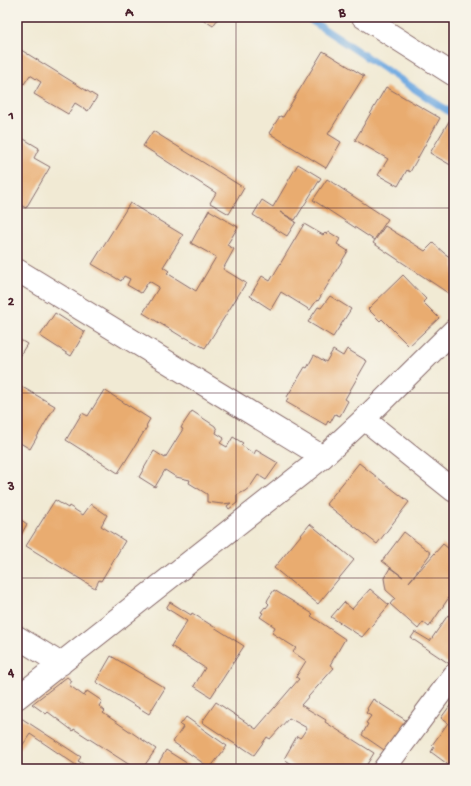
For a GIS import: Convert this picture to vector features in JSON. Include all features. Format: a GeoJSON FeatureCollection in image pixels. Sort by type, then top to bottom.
{"type":"FeatureCollection","features":[{"type":"Feature","properties":{"kind":"street"},"geometry":{"type":"LineString","coordinates":[[363,17],[454,75]]}},
{"type":"Feature","properties":{"kind":"street"},"geometry":{"type":"LineString","coordinates":[[17,270],[323,457]]}},
{"type":"Feature","properties":{"kind":"street"},"geometry":{"type":"LineString","coordinates":[[17,698],[323,457],[364,419],[454,330]]}},
{"type":"Feature","properties":{"kind":"street"},"geometry":{"type":"LineString","coordinates":[[364,419],[454,491]]}},
{"type":"Feature","properties":{"kind":"street"},"geometry":{"type":"LineString","coordinates":[[17,637],[61,664]]}},
{"type":"Feature","properties":{"kind":"street"},"geometry":{"type":"LineString","coordinates":[[384,769],[454,675]]}},
{"type":"Feature","properties":{"kind":"building"},"geometry":{"type":"Polygon","coordinates":[[[199,17],[219,17],[213,26],[199,17]]]}},
{"type":"Feature","properties":{"kind":"building"},"geometry":{"type":"Polygon","coordinates":[[[18,48],[97,97],[88,111],[75,103],[68,114],[34,94],[41,82],[30,75],[24,84],[17,80],[18,48]]]}},
{"type":"Feature","properties":{"kind":"building"},"geometry":{"type":"Polygon","coordinates":[[[323,51],[364,76],[328,134],[341,142],[326,168],[269,133],[280,116],[283,117],[323,51]]]}},
{"type":"Feature","properties":{"kind":"building"},"geometry":{"type":"Polygon","coordinates":[[[386,87],[440,118],[410,172],[407,170],[398,186],[378,175],[388,159],[355,140],[386,87]]]}},
{"type":"Feature","properties":{"kind":"building"},"geometry":{"type":"Polygon","coordinates":[[[454,113],[454,167],[430,153],[454,113]]]}},
{"type":"Feature","properties":{"kind":"building"},"geometry":{"type":"Polygon","coordinates":[[[153,131],[244,188],[229,214],[210,203],[216,193],[143,146],[153,131]]]}},
{"type":"Feature","properties":{"kind":"building"},"geometry":{"type":"Polygon","coordinates":[[[17,135],[39,148],[34,158],[50,167],[26,208],[17,203],[17,135]]]}},
{"type":"Feature","properties":{"kind":"building"},"geometry":{"type":"Polygon","coordinates":[[[298,164],[321,178],[295,220],[280,212],[296,222],[287,236],[253,215],[262,200],[273,207],[298,164]]]}},
{"type":"Feature","properties":{"kind":"building"},"geometry":{"type":"Polygon","coordinates":[[[327,179],[388,219],[374,240],[313,200],[327,179]]]}},
{"type":"Feature","properties":{"kind":"building"},"geometry":{"type":"Polygon","coordinates":[[[130,203],[183,235],[163,267],[169,271],[167,273],[196,291],[216,257],[191,243],[209,210],[238,227],[227,245],[234,249],[223,269],[246,283],[205,348],[185,337],[184,338],[143,313],[159,287],[149,281],[141,293],[127,285],[130,279],[124,276],[121,281],[92,264],[130,203]]]}},
{"type":"Feature","properties":{"kind":"building"},"geometry":{"type":"Polygon","coordinates":[[[304,224],[323,235],[329,232],[340,239],[337,244],[348,251],[318,301],[317,300],[310,310],[281,292],[270,309],[250,296],[262,276],[270,281],[304,224]]]}},
{"type":"Feature","properties":{"kind":"building"},"geometry":{"type":"Polygon","coordinates":[[[385,226],[425,251],[433,243],[454,260],[454,297],[373,243],[385,226]]]}},
{"type":"Feature","properties":{"kind":"building"},"geometry":{"type":"Polygon","coordinates":[[[403,275],[426,299],[423,302],[439,318],[409,346],[382,319],[380,321],[368,309],[403,275]]]}},
{"type":"Feature","properties":{"kind":"building"},"geometry":{"type":"Polygon","coordinates":[[[330,296],[351,309],[333,337],[308,322],[318,307],[321,308],[330,296]]]}},
{"type":"Feature","properties":{"kind":"building"},"geometry":{"type":"Polygon","coordinates":[[[55,313],[85,332],[71,356],[40,336],[55,313]]]}},
{"type":"Feature","properties":{"kind":"building"},"geometry":{"type":"Polygon","coordinates":[[[17,338],[27,344],[17,360],[17,338]]]}},
{"type":"Feature","properties":{"kind":"building"},"geometry":{"type":"Polygon","coordinates":[[[347,349],[367,361],[345,399],[348,401],[340,416],[335,414],[330,423],[328,421],[326,425],[286,402],[287,397],[314,355],[326,362],[333,350],[343,356],[347,349]]]}},
{"type":"Feature","properties":{"kind":"building"},"geometry":{"type":"Polygon","coordinates":[[[17,384],[55,406],[30,449],[17,441],[17,384]]]}},
{"type":"Feature","properties":{"kind":"building"},"geometry":{"type":"Polygon","coordinates":[[[104,390],[150,419],[146,426],[147,427],[118,473],[66,440],[82,413],[88,416],[104,390]]]}},
{"type":"Feature","properties":{"kind":"building"},"geometry":{"type":"Polygon","coordinates":[[[192,411],[215,426],[217,430],[216,433],[224,438],[220,443],[227,447],[233,437],[243,443],[241,445],[254,454],[256,450],[278,463],[266,480],[258,475],[250,487],[237,495],[237,503],[229,509],[227,506],[231,503],[222,504],[207,502],[207,494],[189,483],[190,480],[176,477],[165,470],[155,487],[139,477],[154,451],[165,458],[192,411]]]}},
{"type":"Feature","properties":{"kind":"building"},"geometry":{"type":"Polygon","coordinates":[[[359,463],[409,502],[377,544],[326,504],[359,463]]]}},
{"type":"Feature","properties":{"kind":"building"},"geometry":{"type":"Polygon","coordinates":[[[55,500],[68,508],[69,506],[83,515],[91,504],[107,515],[101,526],[125,541],[101,581],[99,580],[95,588],[26,546],[55,500]]]}},
{"type":"Feature","properties":{"kind":"building"},"geometry":{"type":"Polygon","coordinates":[[[17,517],[27,524],[17,542],[17,517]]]}},
{"type":"Feature","properties":{"kind":"building"},"geometry":{"type":"Polygon","coordinates":[[[310,524],[354,560],[318,604],[274,568],[310,524]]]}},
{"type":"Feature","properties":{"kind":"building"},"geometry":{"type":"Polygon","coordinates":[[[404,532],[431,553],[409,582],[443,544],[454,553],[454,590],[429,627],[423,622],[418,629],[390,604],[395,598],[386,590],[384,578],[390,568],[403,577],[382,561],[404,532]]]}},
{"type":"Feature","properties":{"kind":"building"},"geometry":{"type":"Polygon","coordinates":[[[370,589],[389,605],[362,637],[331,617],[344,602],[352,609],[370,589]]]}},
{"type":"Feature","properties":{"kind":"building"},"geometry":{"type":"Polygon","coordinates":[[[274,590],[313,614],[311,616],[345,639],[330,665],[334,668],[301,705],[326,720],[325,722],[374,753],[364,769],[299,769],[284,759],[297,736],[300,738],[307,728],[289,718],[270,739],[267,737],[254,755],[202,722],[216,702],[256,729],[299,679],[296,677],[306,661],[293,652],[296,648],[272,633],[275,627],[260,617],[263,613],[261,612],[269,604],[267,602],[268,599],[274,590]]]}},
{"type":"Feature","properties":{"kind":"building"},"geometry":{"type":"Polygon","coordinates":[[[170,602],[191,615],[192,613],[244,646],[211,697],[194,686],[205,668],[171,646],[187,621],[166,608],[170,602]]]}},
{"type":"Feature","properties":{"kind":"building"},"geometry":{"type":"Polygon","coordinates":[[[448,615],[454,619],[454,667],[411,638],[415,632],[430,641],[448,615]]]}},
{"type":"Feature","properties":{"kind":"building"},"geometry":{"type":"Polygon","coordinates":[[[111,656],[165,688],[149,714],[96,682],[111,656]]]}},
{"type":"Feature","properties":{"kind":"building"},"geometry":{"type":"Polygon","coordinates":[[[67,677],[72,681],[69,685],[84,696],[87,691],[102,701],[99,706],[105,711],[103,713],[156,749],[142,769],[136,769],[74,729],[73,731],[48,712],[46,714],[32,704],[67,677]]]}},
{"type":"Feature","properties":{"kind":"building"},"geometry":{"type":"Polygon","coordinates":[[[373,699],[410,723],[390,754],[362,735],[368,724],[366,723],[371,716],[366,713],[373,699]]]}},
{"type":"Feature","properties":{"kind":"building"},"geometry":{"type":"Polygon","coordinates":[[[454,700],[454,769],[431,752],[434,747],[432,745],[448,723],[441,718],[454,700]]]}},
{"type":"Feature","properties":{"kind":"building"},"geometry":{"type":"Polygon","coordinates":[[[18,716],[81,757],[78,761],[91,769],[74,769],[76,765],[30,734],[20,749],[17,747],[18,716]]]}},
{"type":"Feature","properties":{"kind":"building"},"geometry":{"type":"Polygon","coordinates":[[[186,717],[227,746],[210,768],[173,742],[183,727],[180,725],[186,717]]]}},
{"type":"Feature","properties":{"kind":"building"},"geometry":{"type":"Polygon","coordinates":[[[166,750],[196,769],[155,769],[166,750]]]}},
{"type":"Feature","properties":{"kind":"waterway"},"geometry":{"type":"LineString","coordinates":[[306,17],[454,115]]}}]}
